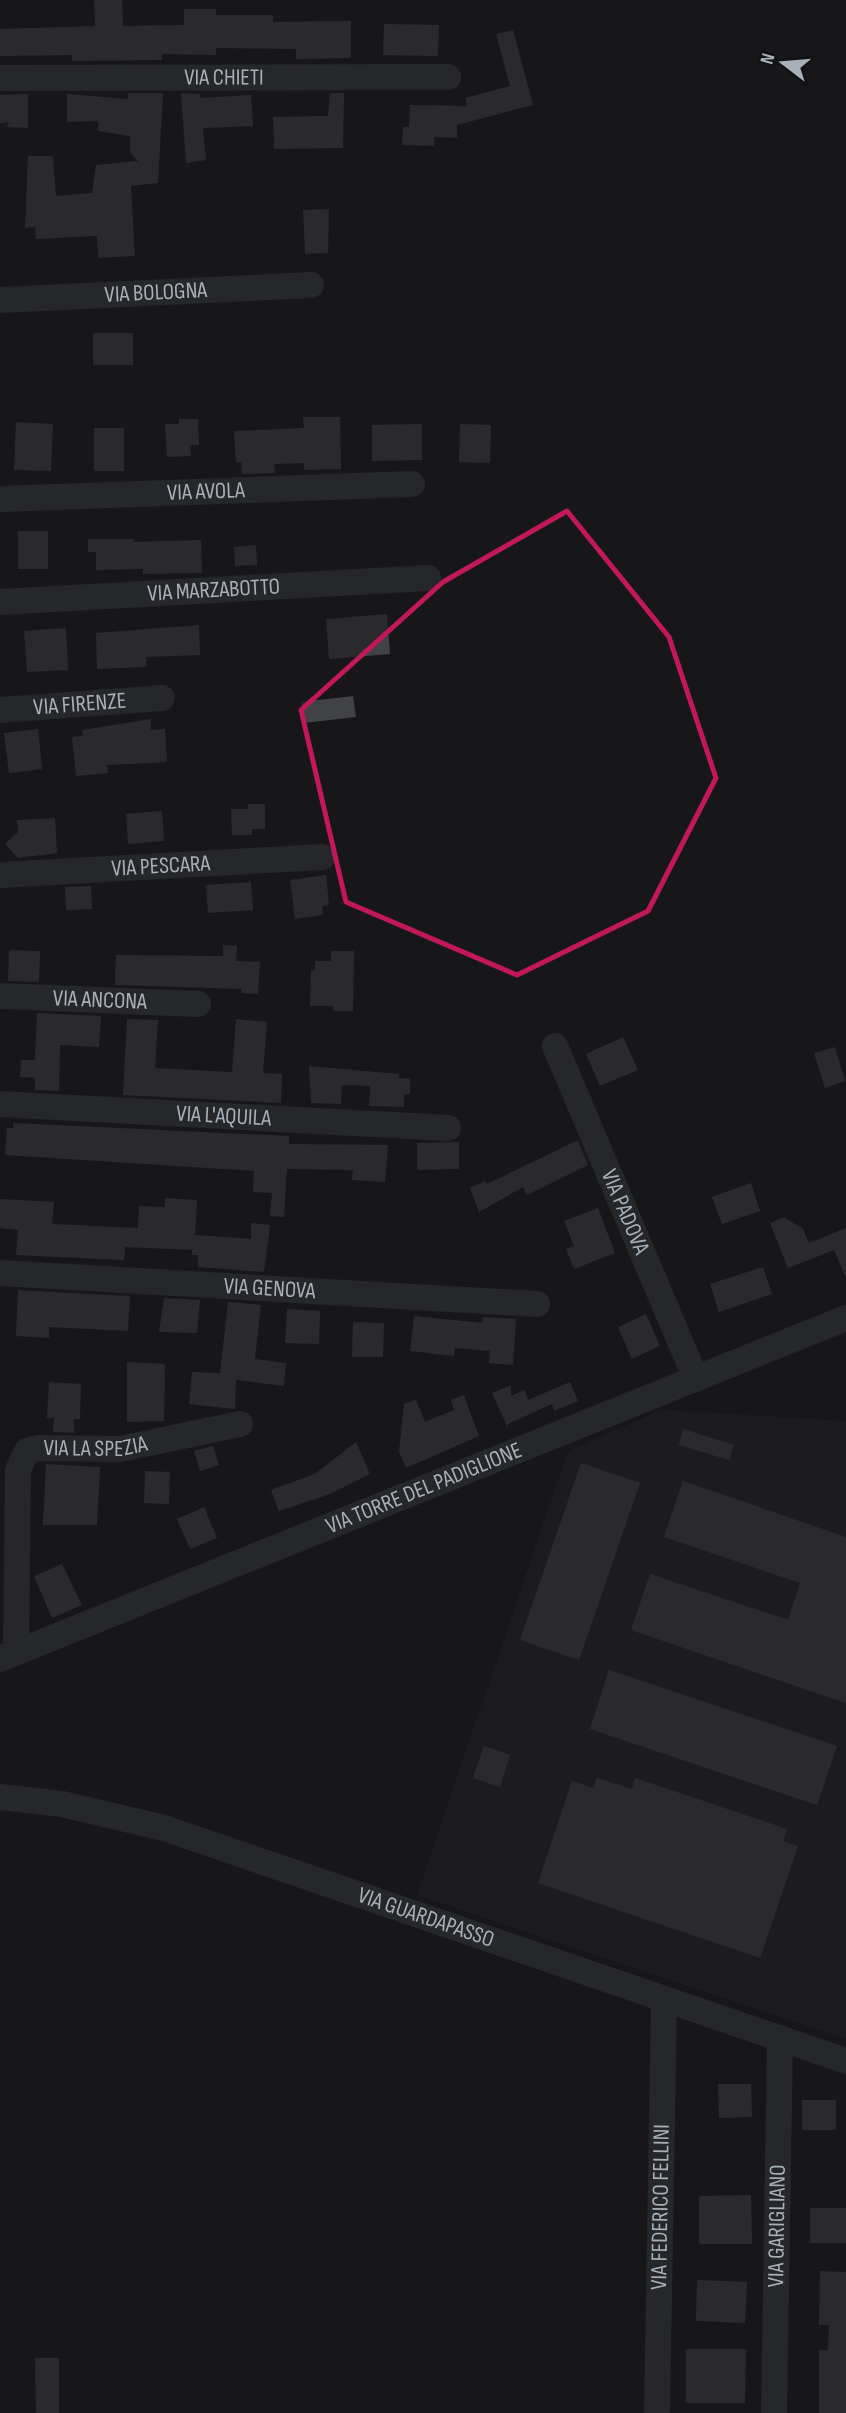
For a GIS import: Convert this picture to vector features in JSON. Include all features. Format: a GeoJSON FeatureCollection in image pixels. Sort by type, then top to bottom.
{"type":"FeatureCollection","features":[{"type":"Feature","properties":{"kind":"street","name":"VIA CHIETI"},"geometry":{"type":"LineString","coordinates":[[0,78],[448,77]]}},
{"type":"Feature","properties":{"kind":"street","name":"VIA BOLOGNA"},"geometry":{"type":"LineString","coordinates":[[0,300],[312,285]]}},
{"type":"Feature","properties":{"kind":"street","name":"VIA AVOLA"},"geometry":{"type":"LineString","coordinates":[[0,499],[412,484]]}},
{"type":"Feature","properties":{"kind":"street","name":"VIA MARZABOTTO"},"geometry":{"type":"LineString","coordinates":[[0,602],[428,578]]}},
{"type":"Feature","properties":{"kind":"street","name":"VIA FIRENZE"},"geometry":{"type":"LineString","coordinates":[[0,710],[162,698]]}},
{"type":"Feature","properties":{"kind":"street","name":"VIA PESCARA"},"geometry":{"type":"LineString","coordinates":[[0,875],[322,857]]}},
{"type":"Feature","properties":{"kind":"street","name":"VIA ANCONA"},"geometry":{"type":"LineString","coordinates":[[0,996],[198,1004]]}},
{"type":"Feature","properties":{"kind":"street","name":"VIA PADOVA"},"geometry":{"type":"LineString","coordinates":[[555,1046],[696,1378]]}},
{"type":"Feature","properties":{"kind":"street","name":"VIA L'AQUILA"},"geometry":{"type":"LineString","coordinates":[[0,1104],[448,1128]]}},
{"type":"Feature","properties":{"kind":"street","name":"VIA GENOVA"},"geometry":{"type":"LineString","coordinates":[[0,1273],[537,1304]]}},
{"type":"Feature","properties":{"kind":"street","name":"VIA TORRE DEL PADIGLIONE"},"geometry":{"type":"LineString","coordinates":[[8,1656],[846,1318]]}},
{"type":"Feature","properties":{"kind":"street","name":"VIA LA SPEZIA"},"geometry":{"type":"LineString","coordinates":[[8,1656],[18,1470],[27,1451],[38,1448],[120,1449],[240,1424]]}},
{"type":"Feature","properties":{"kind":"street","name":"VIA GUARDAPASSO"},"geometry":{"type":"LineString","coordinates":[[4,1799],[103,1812],[164,1828],[846,2061]]}},
{"type":"Feature","properties":{"kind":"street","name":"VIA FEDERICO FELLINI"},"geometry":{"type":"LineString","coordinates":[[657,2413],[664,1999]]}},
{"type":"Feature","properties":{"kind":"street","name":"VIA GARIGLIANO"},"geometry":{"type":"LineString","coordinates":[[774,2413],[780,2038]]}},
{"type":"Feature","properties":{"kind":"highlighted area"},"geometry":{"type":"Polygon","coordinates":[[[567,511],[669,637],[716,778],[648,911],[517,975],[346,902],[301,710],[443,582],[567,511]]]}},
{"type":"Feature","properties":{"kind":"shaded area"},"geometry":{"type":"Polygon","coordinates":[[[662,1410],[846,1421],[846,2039],[417,1895],[568,1451],[662,1410]]]}},
{"type":"Feature","properties":{"kind":"building"},"geometry":{"type":"Polygon","coordinates":[[[94,0],[122,0],[123,26],[184,25],[184,9],[216,9],[216,15],[273,15],[273,22],[351,21],[351,58],[296,59],[296,49],[216,48],[216,55],[162,54],[162,60],[72,61],[72,55],[0,56],[0,29],[95,26],[94,0]]]}},
{"type":"Feature","properties":{"kind":"building"},"geometry":{"type":"Polygon","coordinates":[[[384,24],[439,25],[438,56],[383,55],[384,24]]]}},
{"type":"Feature","properties":{"kind":"building"},"geometry":{"type":"Polygon","coordinates":[[[513,30],[533,105],[457,125],[457,138],[434,137],[434,146],[402,145],[403,127],[409,127],[410,105],[467,106],[465,98],[510,86],[496,34],[513,30]]]}},
{"type":"Feature","properties":{"kind":"building"},"geometry":{"type":"Polygon","coordinates":[[[128,93],[163,93],[158,183],[131,186],[135,256],[98,258],[97,236],[36,239],[35,227],[25,228],[28,156],[53,156],[56,196],[92,193],[96,165],[138,161],[130,152],[130,136],[98,131],[98,121],[67,122],[67,94],[128,99],[128,93]]]}},
{"type":"Feature","properties":{"kind":"building"},"geometry":{"type":"Polygon","coordinates":[[[181,93],[200,94],[200,98],[251,95],[253,126],[203,128],[206,160],[186,163],[181,93]]]}},
{"type":"Feature","properties":{"kind":"building"},"geometry":{"type":"Polygon","coordinates":[[[330,93],[344,93],[343,148],[274,149],[273,117],[328,116],[330,93]]]}},
{"type":"Feature","properties":{"kind":"building"},"geometry":{"type":"Polygon","coordinates":[[[28,94],[28,128],[7,127],[9,122],[0,123],[0,95],[28,94]]]}},
{"type":"Feature","properties":{"kind":"building"},"geometry":{"type":"Polygon","coordinates":[[[329,209],[328,253],[305,254],[303,210],[329,209]]]}},
{"type":"Feature","properties":{"kind":"building"},"geometry":{"type":"Polygon","coordinates":[[[93,333],[133,333],[133,365],[93,365],[93,333]]]}},
{"type":"Feature","properties":{"kind":"building"},"geometry":{"type":"Polygon","coordinates":[[[303,417],[340,417],[341,469],[304,470],[304,463],[274,464],[275,473],[242,474],[241,462],[236,462],[234,431],[304,428],[303,417]]]}},
{"type":"Feature","properties":{"kind":"building"},"geometry":{"type":"Polygon","coordinates":[[[179,419],[198,419],[199,445],[190,445],[191,456],[167,457],[165,424],[179,424],[179,419]]]}},
{"type":"Feature","properties":{"kind":"building"},"geometry":{"type":"Polygon","coordinates":[[[16,422],[53,424],[51,471],[14,470],[16,422]]]}},
{"type":"Feature","properties":{"kind":"building"},"geometry":{"type":"Polygon","coordinates":[[[422,424],[422,460],[372,461],[372,425],[422,424]]]}},
{"type":"Feature","properties":{"kind":"building"},"geometry":{"type":"Polygon","coordinates":[[[460,424],[491,425],[490,463],[459,462],[460,424]]]}},
{"type":"Feature","properties":{"kind":"building"},"geometry":{"type":"Polygon","coordinates":[[[94,428],[124,428],[124,471],[94,471],[94,428]]]}},
{"type":"Feature","properties":{"kind":"building"},"geometry":{"type":"Polygon","coordinates":[[[18,531],[48,531],[48,569],[18,569],[18,531]]]}},
{"type":"Feature","properties":{"kind":"building"},"geometry":{"type":"Polygon","coordinates":[[[88,539],[134,539],[134,542],[201,540],[202,573],[143,574],[143,569],[96,570],[96,552],[88,552],[88,539]]]}},
{"type":"Feature","properties":{"kind":"building"},"geometry":{"type":"Polygon","coordinates":[[[256,545],[257,565],[235,566],[234,547],[256,545]]]}},
{"type":"Feature","properties":{"kind":"building"},"geometry":{"type":"Polygon","coordinates":[[[387,614],[390,654],[329,659],[326,619],[387,614]]]}},
{"type":"Feature","properties":{"kind":"building"},"geometry":{"type":"Polygon","coordinates":[[[199,625],[200,655],[146,657],[146,667],[97,669],[96,633],[199,625]]]}},
{"type":"Feature","properties":{"kind":"building"},"geometry":{"type":"Polygon","coordinates":[[[66,628],[68,670],[27,672],[24,631],[66,628]]]}},
{"type":"Feature","properties":{"kind":"building"},"geometry":{"type":"Polygon","coordinates":[[[353,696],[356,717],[303,723],[301,702],[353,696]]]}},
{"type":"Feature","properties":{"kind":"building"},"geometry":{"type":"Polygon","coordinates":[[[151,719],[151,730],[165,729],[167,762],[107,765],[108,773],[76,776],[72,737],[83,736],[82,730],[151,719]]]}},
{"type":"Feature","properties":{"kind":"building"},"geometry":{"type":"Polygon","coordinates":[[[38,729],[42,769],[9,773],[4,733],[38,729]]]}},
{"type":"Feature","properties":{"kind":"building"},"geometry":{"type":"Polygon","coordinates":[[[248,804],[265,804],[265,829],[252,829],[252,835],[232,835],[231,809],[248,809],[248,804]]]}},
{"type":"Feature","properties":{"kind":"building"},"geometry":{"type":"Polygon","coordinates":[[[162,811],[164,841],[128,844],[126,814],[162,811]]]}},
{"type":"Feature","properties":{"kind":"building"},"geometry":{"type":"Polygon","coordinates":[[[55,818],[57,853],[18,858],[5,844],[18,832],[17,820],[55,818]]]}},
{"type":"Feature","properties":{"kind":"building"},"geometry":{"type":"Polygon","coordinates":[[[326,875],[329,905],[322,906],[323,915],[295,919],[290,880],[326,875]]]}},
{"type":"Feature","properties":{"kind":"building"},"geometry":{"type":"Polygon","coordinates":[[[251,882],[253,910],[208,913],[206,885],[251,882]]]}},
{"type":"Feature","properties":{"kind":"building"},"geometry":{"type":"Polygon","coordinates":[[[91,886],[92,909],[66,910],[65,887],[91,886]]]}},
{"type":"Feature","properties":{"kind":"building"},"geometry":{"type":"Polygon","coordinates":[[[223,945],[237,946],[236,961],[260,962],[258,994],[241,993],[242,989],[115,985],[116,955],[223,956],[223,945]]]}},
{"type":"Feature","properties":{"kind":"building"},"geometry":{"type":"Polygon","coordinates":[[[9,950],[40,951],[39,982],[8,981],[9,950]]]}},
{"type":"Feature","properties":{"kind":"building"},"geometry":{"type":"Polygon","coordinates":[[[331,951],[354,951],[353,1011],[333,1011],[333,1006],[310,1006],[311,970],[315,971],[315,961],[331,961],[331,951]]]}},
{"type":"Feature","properties":{"kind":"building"},"geometry":{"type":"Polygon","coordinates":[[[37,1013],[101,1016],[99,1047],[60,1045],[59,1091],[35,1090],[35,1078],[20,1077],[21,1060],[35,1060],[37,1013]]]}},
{"type":"Feature","properties":{"kind":"building"},"geometry":{"type":"Polygon","coordinates":[[[127,1019],[158,1020],[155,1068],[232,1072],[236,1019],[267,1022],[263,1073],[282,1074],[281,1103],[123,1095],[127,1019]]]}},
{"type":"Feature","properties":{"kind":"building"},"geometry":{"type":"Polygon","coordinates":[[[623,1037],[638,1070],[600,1086],[586,1054],[623,1037]]]}},
{"type":"Feature","properties":{"kind":"building"},"geometry":{"type":"Polygon","coordinates":[[[835,1047],[845,1081],[825,1088],[814,1053],[835,1047]]]}},
{"type":"Feature","properties":{"kind":"building"},"geometry":{"type":"Polygon","coordinates":[[[309,1066],[399,1074],[399,1078],[410,1079],[410,1094],[404,1094],[404,1107],[369,1106],[370,1086],[342,1085],[341,1104],[311,1103],[309,1066]]]}},
{"type":"Feature","properties":{"kind":"building"},"geometry":{"type":"Polygon","coordinates":[[[13,1123],[289,1136],[289,1144],[388,1145],[385,1182],[352,1180],[353,1170],[287,1169],[284,1217],[270,1216],[272,1193],[253,1192],[254,1171],[5,1155],[7,1128],[13,1128],[13,1123]]]}},
{"type":"Feature","properties":{"kind":"building"},"geometry":{"type":"Polygon","coordinates":[[[578,1140],[588,1165],[527,1195],[523,1187],[479,1212],[470,1188],[485,1181],[487,1184],[578,1140]]]}},
{"type":"Feature","properties":{"kind":"building"},"geometry":{"type":"Polygon","coordinates":[[[459,1142],[459,1169],[417,1170],[417,1143],[459,1142]]]}},
{"type":"Feature","properties":{"kind":"building"},"geometry":{"type":"Polygon","coordinates":[[[751,1183],[760,1211],[722,1224],[712,1197],[751,1183]]]}},
{"type":"Feature","properties":{"kind":"building"},"geometry":{"type":"Polygon","coordinates":[[[165,1198],[197,1200],[195,1235],[251,1239],[251,1223],[270,1225],[264,1272],[198,1267],[198,1255],[192,1255],[192,1250],[125,1247],[124,1260],[16,1255],[18,1230],[0,1228],[0,1199],[54,1202],[52,1224],[138,1228],[139,1206],[165,1207],[165,1198]]]}},
{"type":"Feature","properties":{"kind":"building"},"geometry":{"type":"Polygon","coordinates":[[[598,1208],[615,1253],[574,1269],[566,1249],[574,1246],[564,1221],[598,1208]]]}},
{"type":"Feature","properties":{"kind":"building"},"geometry":{"type":"Polygon","coordinates":[[[784,1217],[803,1229],[809,1243],[846,1228],[846,1278],[834,1250],[788,1268],[770,1223],[784,1217]]]}},
{"type":"Feature","properties":{"kind":"building"},"geometry":{"type":"Polygon","coordinates":[[[763,1267],[772,1294],[719,1312],[710,1284],[763,1267]]]}},
{"type":"Feature","properties":{"kind":"building"},"geometry":{"type":"Polygon","coordinates":[[[18,1290],[130,1296],[128,1331],[49,1327],[49,1338],[16,1336],[18,1290]]]}},
{"type":"Feature","properties":{"kind":"building"},"geometry":{"type":"Polygon","coordinates":[[[164,1298],[200,1300],[197,1333],[159,1332],[164,1298]]]}},
{"type":"Feature","properties":{"kind":"building"},"geometry":{"type":"Polygon","coordinates":[[[228,1302],[261,1305],[255,1359],[286,1363],[284,1386],[236,1380],[235,1409],[189,1404],[192,1372],[220,1373],[228,1302]]]}},
{"type":"Feature","properties":{"kind":"building"},"geometry":{"type":"Polygon","coordinates":[[[287,1309],[320,1311],[319,1344],[285,1343],[287,1309]]]}},
{"type":"Feature","properties":{"kind":"building"},"geometry":{"type":"Polygon","coordinates":[[[646,1314],[660,1346],[632,1359],[618,1327],[646,1314]]]}},
{"type":"Feature","properties":{"kind":"building"},"geometry":{"type":"Polygon","coordinates":[[[414,1316],[482,1323],[483,1317],[516,1319],[513,1365],[489,1363],[490,1351],[455,1348],[454,1356],[410,1351],[414,1316]]]}},
{"type":"Feature","properties":{"kind":"building"},"geometry":{"type":"Polygon","coordinates":[[[353,1322],[384,1323],[383,1357],[352,1357],[353,1322]]]}},
{"type":"Feature","properties":{"kind":"building"},"geometry":{"type":"Polygon","coordinates":[[[127,1362],[165,1364],[164,1421],[127,1422],[127,1362]]]}},
{"type":"Feature","properties":{"kind":"building"},"geometry":{"type":"Polygon","coordinates":[[[49,1382],[81,1384],[80,1419],[74,1419],[74,1433],[53,1432],[54,1418],[47,1418],[49,1382]]]}},
{"type":"Feature","properties":{"kind":"building"},"geometry":{"type":"Polygon","coordinates":[[[570,1382],[578,1401],[554,1411],[552,1404],[508,1424],[508,1428],[492,1393],[511,1385],[511,1396],[524,1390],[528,1400],[570,1382]]]}},
{"type":"Feature","properties":{"kind":"building"},"geometry":{"type":"Polygon","coordinates":[[[464,1395],[479,1436],[406,1468],[399,1452],[404,1404],[416,1400],[425,1422],[454,1410],[451,1400],[464,1395]]]}},
{"type":"Feature","properties":{"kind":"building"},"geometry":{"type":"Polygon","coordinates":[[[683,1429],[734,1445],[729,1460],[679,1445],[683,1429]]]}},
{"type":"Feature","properties":{"kind":"building"},"geometry":{"type":"Polygon","coordinates":[[[356,1442],[370,1474],[330,1494],[279,1511],[271,1490],[315,1474],[356,1442]]]}},
{"type":"Feature","properties":{"kind":"building"},"geometry":{"type":"Polygon","coordinates":[[[213,1446],[219,1465],[200,1471],[194,1451],[213,1446]]]}},
{"type":"Feature","properties":{"kind":"building"},"geometry":{"type":"Polygon","coordinates":[[[581,1463],[640,1483],[579,1660],[520,1640],[581,1463]]]}},
{"type":"Feature","properties":{"kind":"building"},"geometry":{"type":"Polygon","coordinates":[[[46,1464],[100,1467],[97,1525],[43,1525],[46,1464]]]}},
{"type":"Feature","properties":{"kind":"building"},"geometry":{"type":"Polygon","coordinates":[[[145,1471],[170,1472],[169,1504],[144,1503],[145,1471]]]}},
{"type":"Feature","properties":{"kind":"building"},"geometry":{"type":"Polygon","coordinates":[[[683,1481],[846,1537],[846,1703],[631,1630],[650,1574],[788,1620],[800,1583],[664,1537],[683,1481]]]}},
{"type":"Feature","properties":{"kind":"building"},"geometry":{"type":"Polygon","coordinates":[[[204,1507],[217,1538],[190,1549],[177,1519],[204,1507]]]}},
{"type":"Feature","properties":{"kind":"building"},"geometry":{"type":"Polygon","coordinates":[[[62,1564],[82,1605],[52,1618],[34,1576],[62,1564]]]}},
{"type":"Feature","properties":{"kind":"building"},"geometry":{"type":"Polygon","coordinates":[[[609,1670],[837,1746],[817,1805],[590,1729],[609,1670]]]}},
{"type":"Feature","properties":{"kind":"building"},"geometry":{"type":"Polygon","coordinates":[[[484,1746],[510,1755],[500,1787],[473,1778],[484,1746]]]}},
{"type":"Feature","properties":{"kind":"building"},"geometry":{"type":"Polygon","coordinates":[[[597,1778],[632,1789],[635,1778],[787,1829],[783,1841],[798,1846],[760,1958],[538,1883],[572,1781],[593,1788],[597,1778]]]}},
{"type":"Feature","properties":{"kind":"building"},"geometry":{"type":"Polygon","coordinates":[[[718,2084],[751,2084],[752,2117],[719,2118],[718,2084]]]}},
{"type":"Feature","properties":{"kind":"building"},"geometry":{"type":"Polygon","coordinates":[[[802,2100],[836,2100],[836,2130],[802,2130],[802,2100]]]}},
{"type":"Feature","properties":{"kind":"building"},"geometry":{"type":"Polygon","coordinates":[[[751,2195],[752,2244],[699,2244],[699,2196],[751,2195]]]}},
{"type":"Feature","properties":{"kind":"building"},"geometry":{"type":"Polygon","coordinates":[[[810,2208],[846,2208],[846,2243],[810,2243],[810,2208]]]}},
{"type":"Feature","properties":{"kind":"building"},"geometry":{"type":"Polygon","coordinates":[[[820,2271],[846,2272],[846,2413],[819,2413],[819,2350],[828,2350],[829,2325],[819,2325],[820,2271]]]}},
{"type":"Feature","properties":{"kind":"building"},"geometry":{"type":"Polygon","coordinates":[[[697,2280],[747,2282],[745,2323],[696,2321],[697,2280]]]}},
{"type":"Feature","properties":{"kind":"building"},"geometry":{"type":"Polygon","coordinates":[[[686,2349],[746,2349],[745,2403],[686,2403],[686,2349]]]}},
{"type":"Feature","properties":{"kind":"building"},"geometry":{"type":"Polygon","coordinates":[[[35,2358],[59,2358],[59,2413],[36,2413],[35,2358]]]}}]}
